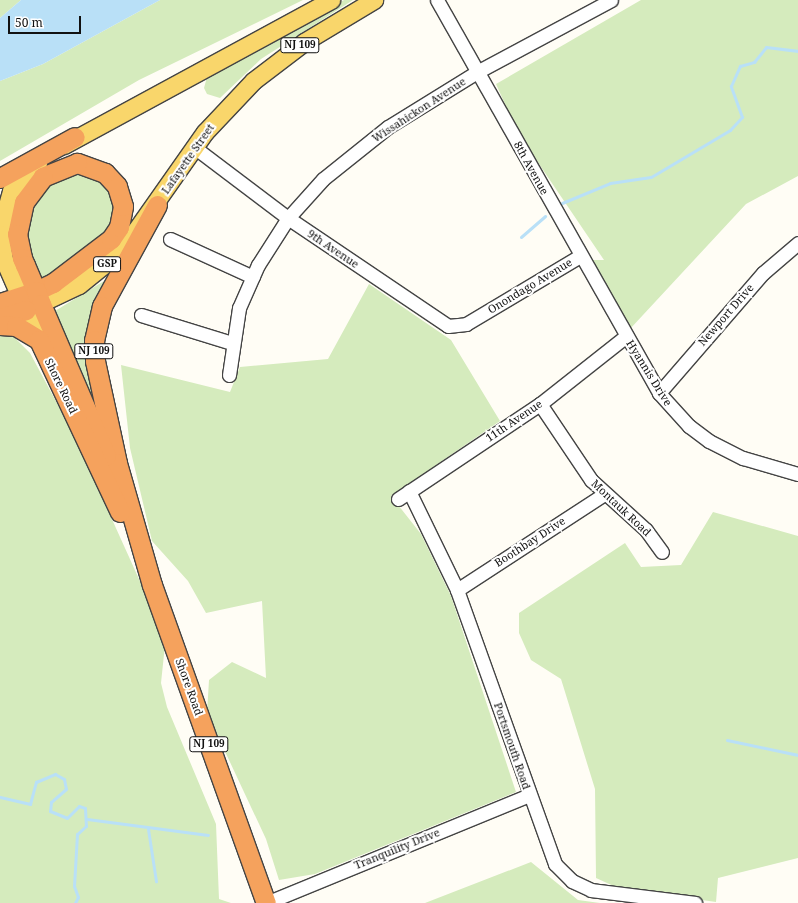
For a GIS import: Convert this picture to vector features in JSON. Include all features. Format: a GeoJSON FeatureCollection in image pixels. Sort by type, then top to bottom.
{"type":"FeatureCollection","features":[{"type":"Feature","properties":{"kind":"highway"},"geometry":{"type":"LineString","coordinates":[[0,178],[75,137]]}},
{"type":"Feature","properties":{"kind":"highway"},"geometry":{"type":"LineString","coordinates":[[0,303],[31,300],[88,260],[119,227],[123,213],[119,191],[99,169],[77,163],[57,169],[38,182],[24,202],[18,218],[18,242],[31,300],[129,508]]}},
{"type":"Feature","properties":{"kind":"highway","name":"NJ 109"},"geometry":{"type":"LineString","coordinates":[[129,508],[97,372],[94,340],[102,306],[157,205]]}},
{"type":"Feature","properties":{"kind":"highway","name":"GSP"},"geometry":{"type":"LineString","coordinates":[[0,318],[31,300]]}},
{"type":"Feature","properties":{"kind":"highway"},"geometry":{"type":"LineString","coordinates":[[0,325],[21,328],[39,340]]}},
{"type":"Feature","properties":{"kind":"highway","name":"Shore Road"},"geometry":{"type":"LineString","coordinates":[[39,340],[152,585]]}},
{"type":"Feature","properties":{"kind":"highway","name":"Shore Road"},"geometry":{"type":"LineString","coordinates":[[129,508],[152,585],[266,903]]}},
{"type":"Feature","properties":{"kind":"main road","name":"NJ 109"},"geometry":{"type":"LineString","coordinates":[[0,230],[3,208],[16,183],[27,171],[75,137],[331,0]]}},
{"type":"Feature","properties":{"kind":"main road","name":"Lafayette Street"},"geometry":{"type":"LineString","coordinates":[[157,205],[194,147],[233,100],[265,71],[374,0]]}},
{"type":"Feature","properties":{"kind":"main road","name":"GSP"},"geometry":{"type":"LineString","coordinates":[[31,300],[98,271],[131,240],[157,205]]}},
{"type":"Feature","properties":{"kind":"main road","name":"NJ 109"},"geometry":{"type":"LineString","coordinates":[[0,234],[4,260],[31,300]]}},
{"type":"Feature","properties":{"kind":"main road","name":"Shore Road"},"geometry":{"type":"LineString","coordinates":[[31,300],[39,340]]}},
{"type":"Feature","properties":{"kind":"street","name":"8th Avenue"},"geometry":{"type":"LineString","coordinates":[[437,0],[626,336]]}},
{"type":"Feature","properties":{"kind":"street","name":"Wissahickon Avenue"},"geometry":{"type":"LineString","coordinates":[[229,375],[232,343],[239,308],[253,277],[288,218],[323,179],[352,154],[388,127],[478,72],[611,0]]}},
{"type":"Feature","properties":{"kind":"street","name":"9th Avenue"},"geometry":{"type":"LineString","coordinates":[[194,147],[288,218],[440,323],[457,326],[480,316]]}},
{"type":"Feature","properties":{"kind":"street"},"geometry":{"type":"LineString","coordinates":[[170,239],[253,277]]}},
{"type":"Feature","properties":{"kind":"street","name":"Newport Drive"},"geometry":{"type":"LineString","coordinates":[[659,393],[763,273],[795,249]]}},
{"type":"Feature","properties":{"kind":"street","name":"Onondago Avenue"},"geometry":{"type":"LineString","coordinates":[[480,316],[580,256]]}},
{"type":"Feature","properties":{"kind":"street"},"geometry":{"type":"LineString","coordinates":[[141,315],[232,343]]}},
{"type":"Feature","properties":{"kind":"street","name":"Hyannis Drive"},"geometry":{"type":"LineString","coordinates":[[626,336],[659,393],[689,426],[709,441],[743,458],[798,474]]}},
{"type":"Feature","properties":{"kind":"street","name":"11th Avenue"},"geometry":{"type":"LineString","coordinates":[[403,495],[540,404],[626,336]]}},
{"type":"Feature","properties":{"kind":"street","name":"Montauk Road"},"geometry":{"type":"LineString","coordinates":[[540,404],[571,454],[604,494],[646,530],[662,552]]}},
{"type":"Feature","properties":{"kind":"street","name":"Boothbay Drive"},"geometry":{"type":"LineString","coordinates":[[457,590],[604,494]]}},
{"type":"Feature","properties":{"kind":"street","name":"Portsmouth Road"},"geometry":{"type":"LineString","coordinates":[[403,495],[457,590],[549,854],[572,881],[591,890],[695,903]]}},
{"type":"Feature","properties":{"kind":"street","name":"Tranquility Drive"},"geometry":{"type":"LineString","coordinates":[[266,903],[529,795]]}},
{"type":"Feature","properties":{"kind":"green space"},"geometry":{"type":"Polygon","coordinates":[[[0,0],[21,0],[0,18],[0,0]]]}},
{"type":"Feature","properties":{"kind":"green space"},"geometry":{"type":"Polygon","coordinates":[[[160,0],[303,0],[139,80],[0,161],[0,81],[43,64],[160,0]]]}},
{"type":"Feature","properties":{"kind":"green space"},"geometry":{"type":"Polygon","coordinates":[[[344,0],[353,0],[261,59],[220,98],[207,94],[204,88],[207,77],[344,0]]]}},
{"type":"Feature","properties":{"kind":"green space"},"geometry":{"type":"Polygon","coordinates":[[[641,0],[798,0],[798,176],[746,204],[630,329],[591,260],[604,260],[518,133],[496,84],[641,0]]]}},
{"type":"Feature","properties":{"kind":"green space"},"geometry":{"type":"Polygon","coordinates":[[[66,171],[92,171],[116,199],[111,231],[39,282],[27,254],[24,218],[30,201],[66,171]]]}},
{"type":"Feature","properties":{"kind":"green space"},"geometry":{"type":"Polygon","coordinates":[[[104,281],[90,318],[97,411],[55,311],[104,281]]]}},
{"type":"Feature","properties":{"kind":"green space"},"geometry":{"type":"Polygon","coordinates":[[[369,284],[451,340],[500,421],[391,496],[421,534],[451,596],[516,792],[315,874],[279,880],[266,839],[207,713],[209,680],[232,662],[266,678],[262,601],[206,613],[188,581],[152,541],[130,448],[121,365],[230,392],[240,367],[328,359],[369,284]]]}},
{"type":"Feature","properties":{"kind":"green space"},"geometry":{"type":"Polygon","coordinates":[[[0,336],[14,337],[30,353],[73,433],[148,599],[165,645],[161,683],[167,707],[216,824],[219,899],[231,903],[0,903],[0,336]]]}},
{"type":"Feature","properties":{"kind":"green space"},"geometry":{"type":"Polygon","coordinates":[[[713,512],[798,536],[798,858],[718,878],[716,902],[618,888],[596,878],[595,789],[561,679],[531,660],[519,633],[519,613],[625,543],[641,567],[681,565],[713,512]]]}},
{"type":"Feature","properties":{"kind":"green space"},"geometry":{"type":"Polygon","coordinates":[[[531,862],[578,900],[600,903],[425,903],[531,862]]]}},
{"type":"Feature","properties":{"kind":"water"},"geometry":{"type":"Polygon","coordinates":[[[21,0],[160,0],[43,64],[0,81],[0,18],[21,0]]]}},
{"type":"Feature","properties":{"kind":"waterway"},"geometry":{"type":"LineString","coordinates":[[562,203],[610,183],[651,177],[730,130],[742,117],[731,86],[740,66],[754,62],[766,47],[798,51]]}},
{"type":"Feature","properties":{"kind":"waterway"},"geometry":{"type":"LineString","coordinates":[[521,237],[545,216]]}},
{"type":"Feature","properties":{"kind":"waterway"},"geometry":{"type":"LineString","coordinates":[[727,740],[798,755]]}},
{"type":"Feature","properties":{"kind":"waterway"},"geometry":{"type":"LineString","coordinates":[[0,797],[30,804],[36,782],[55,774],[64,779],[66,789],[51,802],[50,811],[67,818],[79,806],[85,808],[86,826],[77,834],[74,886],[78,897],[75,903]]}},
{"type":"Feature","properties":{"kind":"waterway"},"geometry":{"type":"LineString","coordinates":[[87,819],[208,835]]}},
{"type":"Feature","properties":{"kind":"waterway"},"geometry":{"type":"LineString","coordinates":[[148,829],[156,881]]}}]}
